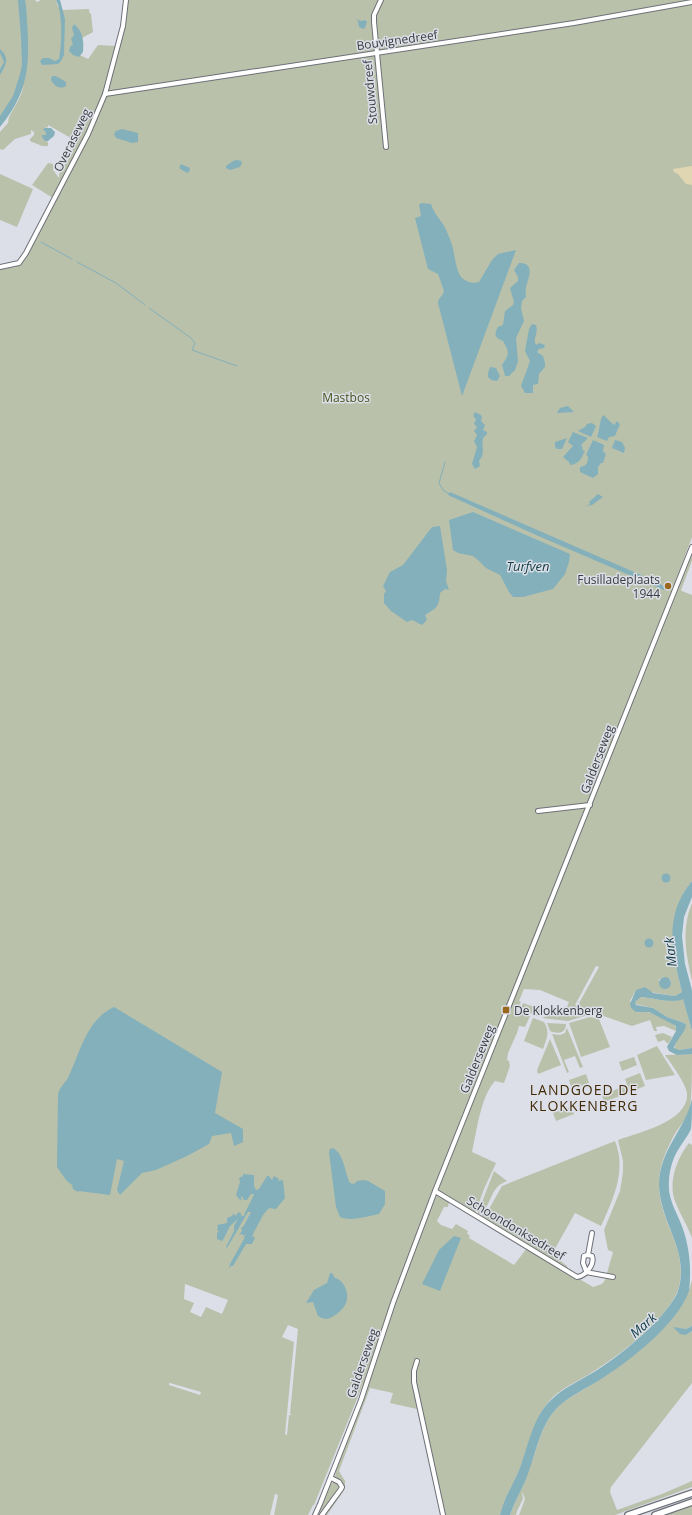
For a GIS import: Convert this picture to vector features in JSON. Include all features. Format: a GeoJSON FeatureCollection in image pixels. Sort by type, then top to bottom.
{"type":"FeatureCollection","features":[{"type":"Feature","properties":{"kind":"highway"},"geometry":{"type":"LineString","coordinates":[[628,1515],[692,1492]]}},
{"type":"Feature","properties":{"kind":"highway"},"geometry":{"type":"LineString","coordinates":[[655,1515],[692,1502]]}},
{"type":"Feature","properties":{"kind":"street","name":"Overaseweg"},"geometry":{"type":"LineString","coordinates":[[0,266],[19,263],[26,253],[88,134],[105,94],[123,26],[126,0]]}},
{"type":"Feature","properties":{"kind":"street","name":"Stouwdreef"},"geometry":{"type":"LineString","coordinates":[[381,0],[374,15],[383,130],[386,147]]}},
{"type":"Feature","properties":{"kind":"street","name":"Bouvignedreef"},"geometry":{"type":"LineString","coordinates":[[105,94],[574,23],[692,2]]}},
{"type":"Feature","properties":{"kind":"street","name":"Galderseweg"},"geometry":{"type":"LineString","coordinates":[[314,1515],[331,1478],[361,1400],[393,1303],[435,1191],[692,547]]}},
{"type":"Feature","properties":{"kind":"street"},"geometry":{"type":"LineString","coordinates":[[538,811],[590,805]]}},
{"type":"Feature","properties":{"kind":"street","name":"Schoondonksedreef"},"geometry":{"type":"LineString","coordinates":[[435,1191],[577,1277],[581,1276],[586,1271],[592,1264],[593,1256],[585,1255],[583,1258],[586,1271]]}},
{"type":"Feature","properties":{"kind":"street","name":"Schoondonksedreef"},"geometry":{"type":"LineString","coordinates":[[588,1255],[592,1233]]}},
{"type":"Feature","properties":{"kind":"street","name":"Schoondonksedreef"},"geometry":{"type":"LineString","coordinates":[[586,1271],[613,1277]]}},
{"type":"Feature","properties":{"kind":"street"},"geometry":{"type":"LineString","coordinates":[[417,1361],[414,1371],[414,1382],[443,1515]]}},
{"type":"Feature","properties":{"kind":"street"},"geometry":{"type":"LineString","coordinates":[[322,1515],[342,1487],[339,1482],[331,1478]]}},
{"type":"Feature","properties":{"kind":"green space","name":"Mastbos"},"geometry":{"type":"Polygon","coordinates":[[[0,0],[35,0],[37,2],[41,0],[56,0],[58,7],[63,10],[89,9],[93,32],[82,37],[76,53],[88,59],[98,45],[116,46],[125,24],[126,0],[692,0],[692,537],[672,591],[676,592],[692,553],[692,561],[681,590],[692,595],[692,881],[683,894],[674,921],[674,949],[682,992],[675,996],[636,990],[630,1001],[636,1012],[646,1012],[655,1015],[673,1024],[677,1029],[676,1031],[664,1026],[656,1027],[657,1031],[654,1031],[650,1020],[632,1026],[595,1013],[568,1021],[542,1018],[549,1015],[563,1016],[569,1002],[540,990],[524,989],[519,1001],[521,1002],[515,1010],[530,1016],[525,1027],[519,1026],[508,1053],[507,1060],[509,1061],[510,1066],[504,1083],[495,1081],[482,1105],[472,1152],[496,1163],[475,1214],[449,1202],[448,1207],[444,1207],[437,1221],[441,1225],[452,1229],[456,1224],[468,1231],[467,1233],[470,1236],[469,1238],[514,1265],[527,1248],[593,1287],[602,1284],[605,1280],[613,1252],[608,1250],[604,1230],[620,1191],[623,1172],[623,1161],[618,1140],[661,1124],[672,1118],[680,1111],[686,1103],[686,1089],[665,1055],[692,1054],[692,1089],[690,1109],[667,1150],[659,1176],[660,1198],[678,1250],[680,1278],[677,1293],[671,1304],[652,1326],[616,1356],[553,1397],[546,1405],[536,1422],[520,1468],[500,1515],[445,1515],[415,1383],[415,1362],[412,1373],[412,1382],[417,1409],[390,1403],[393,1393],[370,1388],[339,1471],[345,1481],[345,1489],[327,1515],[323,1515],[341,1492],[342,1483],[335,1477],[336,1470],[367,1385],[363,1384],[314,1505],[308,1515],[274,1515],[278,1495],[275,1494],[270,1515],[0,1515],[0,269],[16,267],[16,263],[24,256],[53,198],[32,185],[48,163],[53,164],[53,170],[59,178],[60,168],[67,163],[76,141],[48,125],[44,131],[46,135],[42,135],[47,142],[48,141],[48,146],[42,146],[30,141],[34,135],[34,132],[31,130],[31,134],[15,139],[3,150],[0,149],[0,132],[8,123],[9,117],[24,86],[0,124],[0,0]],[[596,966],[575,1005],[578,1005],[599,967],[596,966]],[[664,977],[658,980],[670,986],[671,980],[664,977]],[[185,1284],[184,1299],[194,1303],[190,1312],[201,1317],[206,1307],[222,1314],[228,1300],[185,1284]],[[288,1325],[282,1337],[294,1342],[285,1434],[287,1435],[289,1415],[292,1415],[290,1414],[298,1329],[288,1325]],[[169,1383],[169,1385],[200,1395],[201,1392],[169,1383]]]}},
{"type":"Feature","properties":{"kind":"green space"},"geometry":{"type":"Polygon","coordinates":[[[0,174],[33,189],[17,227],[0,220],[0,174]]]}},
{"type":"Feature","properties":{"kind":"green space"},"geometry":{"type":"Polygon","coordinates":[[[692,903],[692,981],[686,952],[686,932],[692,903]]]}},
{"type":"Feature","properties":{"kind":"green space"},"geometry":{"type":"Polygon","coordinates":[[[641,997],[669,1001],[675,1001],[683,998],[692,1031],[692,1048],[679,1050],[675,1049],[677,1041],[685,1029],[684,1023],[667,1017],[653,1008],[635,1004],[635,1002],[641,997]]]}},
{"type":"Feature","properties":{"kind":"green space"},"geometry":{"type":"Polygon","coordinates":[[[523,1003],[545,1011],[538,1016],[520,1009],[523,1003]]]}},
{"type":"Feature","properties":{"kind":"green space"},"geometry":{"type":"Polygon","coordinates":[[[590,1017],[599,1019],[610,1047],[581,1057],[569,1023],[590,1017]]]}},
{"type":"Feature","properties":{"kind":"green space"},"geometry":{"type":"Polygon","coordinates":[[[533,1018],[544,1022],[547,1029],[547,1038],[543,1049],[524,1041],[533,1018]]]}},
{"type":"Feature","properties":{"kind":"green space"},"geometry":{"type":"Polygon","coordinates":[[[547,1023],[566,1024],[566,1027],[561,1032],[553,1032],[550,1031],[547,1023]]]}},
{"type":"Feature","properties":{"kind":"green space"},"geometry":{"type":"Polygon","coordinates":[[[567,1028],[583,1067],[580,1068],[575,1056],[564,1060],[569,1072],[567,1073],[552,1034],[560,1035],[565,1033],[567,1028]]]}},
{"type":"Feature","properties":{"kind":"green space"},"geometry":{"type":"Polygon","coordinates":[[[663,1033],[672,1037],[668,1044],[664,1040],[658,1042],[655,1035],[663,1033]]]}},
{"type":"Feature","properties":{"kind":"green space"},"geometry":{"type":"Polygon","coordinates":[[[550,1039],[561,1065],[538,1074],[537,1070],[550,1039]]]}},
{"type":"Feature","properties":{"kind":"green space"},"geometry":{"type":"Polygon","coordinates":[[[657,1046],[675,1075],[646,1080],[637,1055],[657,1046]]]}},
{"type":"Feature","properties":{"kind":"green space"},"geometry":{"type":"Polygon","coordinates":[[[634,1057],[637,1065],[622,1071],[619,1062],[634,1057]]]}},
{"type":"Feature","properties":{"kind":"green space"},"geometry":{"type":"Polygon","coordinates":[[[640,1073],[645,1086],[630,1092],[625,1079],[640,1073]]]}},
{"type":"Feature","properties":{"kind":"green space"},"geometry":{"type":"Polygon","coordinates":[[[586,1074],[589,1083],[572,1090],[569,1080],[586,1074]]]}},
{"type":"Feature","properties":{"kind":"green space"},"geometry":{"type":"Polygon","coordinates":[[[625,1086],[628,1093],[604,1102],[602,1095],[625,1086]]]}},
{"type":"Feature","properties":{"kind":"green space"},"geometry":{"type":"Polygon","coordinates":[[[571,1107],[574,1114],[556,1121],[553,1113],[571,1107]]]}},
{"type":"Feature","properties":{"kind":"green space"},"geometry":{"type":"Polygon","coordinates":[[[615,1141],[620,1163],[619,1174],[614,1195],[601,1226],[575,1213],[552,1254],[567,1266],[568,1269],[479,1217],[489,1209],[502,1186],[615,1141]]]}},
{"type":"Feature","properties":{"kind":"green space"},"geometry":{"type":"Polygon","coordinates":[[[689,1143],[692,1145],[692,1238],[673,1194],[673,1178],[677,1163],[689,1143]]]}},
{"type":"Feature","properties":{"kind":"green space"},"geometry":{"type":"Polygon","coordinates":[[[494,1171],[507,1181],[496,1188],[486,1207],[477,1215],[494,1171]]]}},
{"type":"Feature","properties":{"kind":"green space"},"geometry":{"type":"Polygon","coordinates":[[[692,1280],[692,1326],[686,1329],[674,1328],[686,1335],[692,1331],[692,1383],[611,1487],[610,1492],[617,1510],[662,1494],[692,1481],[692,1487],[615,1515],[519,1515],[525,1499],[522,1491],[523,1499],[516,1515],[510,1515],[528,1473],[543,1430],[556,1409],[575,1394],[624,1363],[653,1338],[678,1310],[687,1295],[692,1280]]]}},
{"type":"Feature","properties":{"kind":"green space"},"geometry":{"type":"Polygon","coordinates":[[[334,1482],[339,1486],[338,1490],[321,1515],[316,1515],[330,1484],[334,1482]]]}},
{"type":"Feature","properties":{"kind":"green space"},"geometry":{"type":"Polygon","coordinates":[[[692,1504],[692,1515],[661,1515],[692,1504]]]}},
{"type":"Feature","properties":{"kind":"sand"},"geometry":{"type":"Polygon","coordinates":[[[692,166],[692,185],[686,184],[678,174],[674,172],[673,169],[692,166]]]}},
{"type":"Feature","properties":{"kind":"water"},"geometry":{"type":"Polygon","coordinates":[[[18,0],[25,0],[26,5],[28,39],[27,69],[19,98],[0,127],[0,116],[13,96],[22,65],[18,0]]]}},
{"type":"Feature","properties":{"kind":"water"},"geometry":{"type":"Polygon","coordinates":[[[56,0],[60,0],[65,19],[64,55],[58,64],[42,65],[40,61],[43,58],[49,58],[55,61],[59,59],[61,29],[60,13],[56,0]]]}},
{"type":"Feature","properties":{"kind":"water"},"geometry":{"type":"Polygon","coordinates":[[[356,19],[361,21],[365,20],[367,22],[365,28],[363,29],[359,27],[356,19]]]}},
{"type":"Feature","properties":{"kind":"water"},"geometry":{"type":"Polygon","coordinates":[[[74,24],[81,33],[83,40],[83,52],[79,57],[73,55],[69,51],[73,44],[71,39],[74,35],[72,28],[74,24]]]}},
{"type":"Feature","properties":{"kind":"water"},"geometry":{"type":"Polygon","coordinates":[[[0,49],[5,55],[6,62],[0,75],[0,69],[4,62],[0,49]]]}},
{"type":"Feature","properties":{"kind":"water"},"geometry":{"type":"Polygon","coordinates":[[[52,76],[56,76],[66,82],[66,86],[62,88],[55,86],[51,80],[52,76]]]}},
{"type":"Feature","properties":{"kind":"water"},"geometry":{"type":"Polygon","coordinates":[[[51,128],[55,132],[54,136],[48,141],[45,141],[42,137],[42,135],[46,135],[43,129],[51,128]]]}},
{"type":"Feature","properties":{"kind":"water"},"geometry":{"type":"Polygon","coordinates":[[[122,129],[138,133],[138,142],[132,143],[116,138],[114,134],[116,131],[122,129]]]}},
{"type":"Feature","properties":{"kind":"water"},"geometry":{"type":"Polygon","coordinates":[[[237,160],[241,161],[242,163],[240,167],[230,170],[226,168],[226,166],[237,160]]]}},
{"type":"Feature","properties":{"kind":"water"},"geometry":{"type":"Polygon","coordinates":[[[181,164],[190,168],[189,172],[187,173],[179,168],[181,164]]]}},
{"type":"Feature","properties":{"kind":"water"},"geometry":{"type":"Polygon","coordinates":[[[421,203],[431,204],[448,233],[456,266],[462,278],[466,281],[472,283],[479,282],[492,260],[498,254],[516,250],[462,396],[438,303],[444,291],[438,274],[428,269],[415,218],[421,216],[419,205],[421,203]]]}},
{"type":"Feature","properties":{"kind":"water"},"geometry":{"type":"Polygon","coordinates":[[[519,263],[528,265],[530,272],[526,289],[526,297],[522,301],[521,308],[524,321],[516,338],[518,361],[515,370],[509,376],[505,376],[502,365],[508,351],[503,341],[496,336],[496,332],[498,327],[503,325],[505,311],[513,305],[514,302],[510,288],[518,281],[518,277],[514,270],[519,263]]]}},
{"type":"Feature","properties":{"kind":"water"},"geometry":{"type":"Polygon","coordinates":[[[532,324],[536,325],[537,328],[535,340],[536,345],[539,343],[545,345],[544,348],[539,349],[537,352],[543,356],[545,367],[539,374],[538,384],[533,385],[533,393],[525,393],[521,386],[530,361],[525,351],[529,329],[532,324]]]}},
{"type":"Feature","properties":{"kind":"water"},"geometry":{"type":"Polygon","coordinates":[[[490,367],[496,368],[500,376],[497,381],[491,380],[488,377],[490,367]]]}},
{"type":"Feature","properties":{"kind":"water"},"geometry":{"type":"Polygon","coordinates":[[[568,406],[574,412],[557,413],[560,408],[568,406]]]}},
{"type":"Feature","properties":{"kind":"water"},"geometry":{"type":"Polygon","coordinates":[[[475,412],[481,415],[481,421],[485,425],[483,430],[487,432],[487,434],[483,438],[483,453],[479,461],[480,466],[475,469],[472,464],[477,447],[474,441],[477,435],[474,431],[477,427],[474,424],[476,419],[473,416],[475,412]]]}},
{"type":"Feature","properties":{"kind":"water"},"geometry":{"type":"Polygon","coordinates":[[[603,415],[615,425],[616,421],[620,424],[615,436],[609,437],[607,441],[597,437],[603,415]]]}},
{"type":"Feature","properties":{"kind":"water"},"geometry":{"type":"Polygon","coordinates":[[[592,423],[596,426],[591,437],[578,431],[587,424],[592,423]]]}},
{"type":"Feature","properties":{"kind":"water"},"geometry":{"type":"Polygon","coordinates":[[[573,432],[588,438],[581,445],[583,448],[582,450],[585,451],[581,459],[576,464],[570,465],[569,462],[563,457],[573,446],[568,442],[573,432]]]}},
{"type":"Feature","properties":{"kind":"water"},"geometry":{"type":"Polygon","coordinates":[[[567,438],[562,449],[557,449],[555,447],[555,442],[567,438]]]}},
{"type":"Feature","properties":{"kind":"water"},"geometry":{"type":"Polygon","coordinates":[[[593,440],[604,445],[603,451],[606,454],[603,463],[601,463],[598,467],[598,474],[593,478],[580,472],[580,467],[587,463],[588,456],[586,455],[593,440]]]}},
{"type":"Feature","properties":{"kind":"water"},"geometry":{"type":"Polygon","coordinates":[[[615,440],[622,442],[625,448],[624,453],[612,448],[615,440]]]}},
{"type":"Feature","properties":{"kind":"water"},"geometry":{"type":"Polygon","coordinates":[[[450,492],[666,587],[664,590],[536,535],[448,495],[450,492]]]}},
{"type":"Feature","properties":{"kind":"water"},"geometry":{"type":"Polygon","coordinates":[[[598,494],[603,497],[592,505],[586,506],[590,504],[589,502],[598,494]]]}},
{"type":"Feature","properties":{"kind":"water","name":"Turfven"},"geometry":{"type":"Polygon","coordinates":[[[473,512],[570,554],[565,574],[553,589],[523,597],[513,597],[500,575],[486,568],[473,556],[458,553],[453,550],[449,520],[473,512]]]}},
{"type":"Feature","properties":{"kind":"water"},"geometry":{"type":"Polygon","coordinates":[[[440,526],[447,570],[446,581],[449,590],[445,589],[440,593],[437,607],[425,615],[427,620],[422,625],[412,620],[407,622],[391,611],[384,603],[384,594],[386,591],[383,586],[390,572],[403,565],[432,527],[440,526]]]}},
{"type":"Feature","properties":{"kind":"water"},"geometry":{"type":"Polygon","coordinates":[[[664,874],[668,874],[670,878],[668,882],[664,882],[662,880],[662,876],[664,874]]]}},
{"type":"Feature","properties":{"kind":"water"},"geometry":{"type":"Polygon","coordinates":[[[692,881],[692,897],[684,917],[682,936],[685,964],[692,990],[692,1031],[683,999],[669,1001],[641,997],[635,1002],[636,1005],[653,1008],[667,1017],[686,1025],[674,1048],[679,1050],[692,1048],[692,1054],[677,1055],[669,1051],[667,1047],[676,1031],[676,1026],[649,1012],[636,1012],[631,1008],[630,1004],[636,990],[645,987],[653,993],[675,996],[682,992],[673,949],[673,921],[683,894],[692,881]]]}},
{"type":"Feature","properties":{"kind":"water"},"geometry":{"type":"Polygon","coordinates":[[[649,938],[654,943],[649,948],[644,943],[649,938]]]}},
{"type":"Feature","properties":{"kind":"water"},"geometry":{"type":"Polygon","coordinates":[[[667,977],[670,978],[670,988],[663,989],[660,988],[659,981],[660,978],[667,977]]]}},
{"type":"Feature","properties":{"kind":"water"},"geometry":{"type":"Polygon","coordinates":[[[114,1007],[222,1072],[215,1113],[243,1129],[243,1142],[234,1146],[231,1133],[212,1136],[209,1144],[187,1156],[156,1170],[142,1173],[120,1195],[117,1190],[124,1161],[117,1159],[110,1195],[78,1192],[73,1189],[72,1185],[66,1180],[57,1167],[58,1093],[68,1078],[80,1048],[90,1029],[104,1013],[114,1007]]]}},
{"type":"Feature","properties":{"kind":"water"},"geometry":{"type":"Polygon","coordinates":[[[692,1099],[691,1129],[678,1150],[670,1169],[669,1185],[672,1201],[685,1236],[689,1254],[689,1291],[683,1304],[663,1330],[636,1354],[557,1408],[542,1432],[526,1479],[510,1515],[500,1515],[504,1502],[521,1465],[536,1422],[545,1407],[561,1392],[605,1365],[640,1338],[661,1316],[677,1294],[681,1279],[681,1265],[674,1239],[664,1213],[659,1185],[663,1161],[684,1121],[692,1099]]]}},
{"type":"Feature","properties":{"kind":"water"},"geometry":{"type":"Polygon","coordinates":[[[333,1148],[342,1159],[350,1183],[354,1184],[357,1181],[364,1180],[385,1191],[385,1204],[379,1214],[354,1219],[340,1217],[336,1207],[329,1152],[330,1149],[333,1148]]]}},
{"type":"Feature","properties":{"kind":"water"},"geometry":{"type":"Polygon","coordinates":[[[243,1174],[254,1175],[254,1186],[256,1190],[259,1189],[267,1176],[269,1176],[272,1180],[274,1176],[279,1179],[278,1181],[283,1180],[285,1198],[276,1209],[269,1208],[263,1215],[251,1237],[253,1236],[255,1238],[252,1244],[246,1244],[233,1266],[229,1269],[230,1264],[247,1234],[244,1236],[242,1234],[239,1235],[242,1231],[241,1227],[243,1227],[251,1212],[248,1212],[227,1248],[226,1247],[238,1219],[230,1226],[222,1241],[217,1239],[217,1233],[219,1231],[217,1230],[217,1225],[227,1223],[227,1218],[232,1216],[234,1213],[235,1216],[239,1212],[241,1213],[239,1218],[241,1214],[244,1216],[254,1194],[251,1194],[247,1200],[244,1200],[242,1196],[242,1200],[239,1199],[236,1195],[240,1182],[239,1178],[243,1176],[243,1174]]]}},
{"type":"Feature","properties":{"kind":"water"},"geometry":{"type":"Polygon","coordinates":[[[454,1236],[461,1238],[440,1291],[422,1284],[439,1250],[454,1236]]]}},
{"type":"Feature","properties":{"kind":"water"},"geometry":{"type":"Polygon","coordinates":[[[330,1273],[332,1273],[335,1278],[343,1284],[347,1292],[347,1299],[341,1310],[332,1317],[326,1319],[318,1316],[313,1302],[306,1303],[314,1290],[327,1283],[330,1273]]]}},
{"type":"Feature","properties":{"kind":"water"},"geometry":{"type":"Polygon","coordinates":[[[692,1326],[692,1331],[686,1335],[680,1334],[673,1327],[686,1329],[692,1326]]]}},
{"type":"Feature","properties":{"kind":"waterway"},"geometry":{"type":"LineString","coordinates":[[41,242],[72,259]]}},
{"type":"Feature","properties":{"kind":"waterway"},"geometry":{"type":"LineString","coordinates":[[77,262],[116,283],[145,305]]}},
{"type":"Feature","properties":{"kind":"waterway"},"geometry":{"type":"LineString","coordinates":[[149,308],[191,338],[195,343],[192,350],[237,366]]}},
{"type":"Feature","properties":{"kind":"waterway"},"geometry":{"type":"LineString","coordinates":[[445,462],[439,483],[443,490],[449,494]]}},
{"type":"Feature","properties":{"kind":"place","name":"Fusilladeplaats 1944"},"geometry":{"type":"Point","coordinates":[668,586]}},
{"type":"Feature","properties":{"kind":"place","name":"De Klokkenberg"},"geometry":{"type":"Point","coordinates":[506,1010]}},
{"type":"Feature","properties":{"kind":"district","name":"LANDGOED DE KLOKKENBERG"},"geometry":{"type":"Point","coordinates":[584,1098]}},
{"type":"Feature","properties":{"kind":"water label","name":"Mark"},"geometry":{"type":"Point","coordinates":[670,952]}},
{"type":"Feature","properties":{"kind":"water label","name":"Mark"},"geometry":{"type":"Point","coordinates":[643,1325]}}]}
